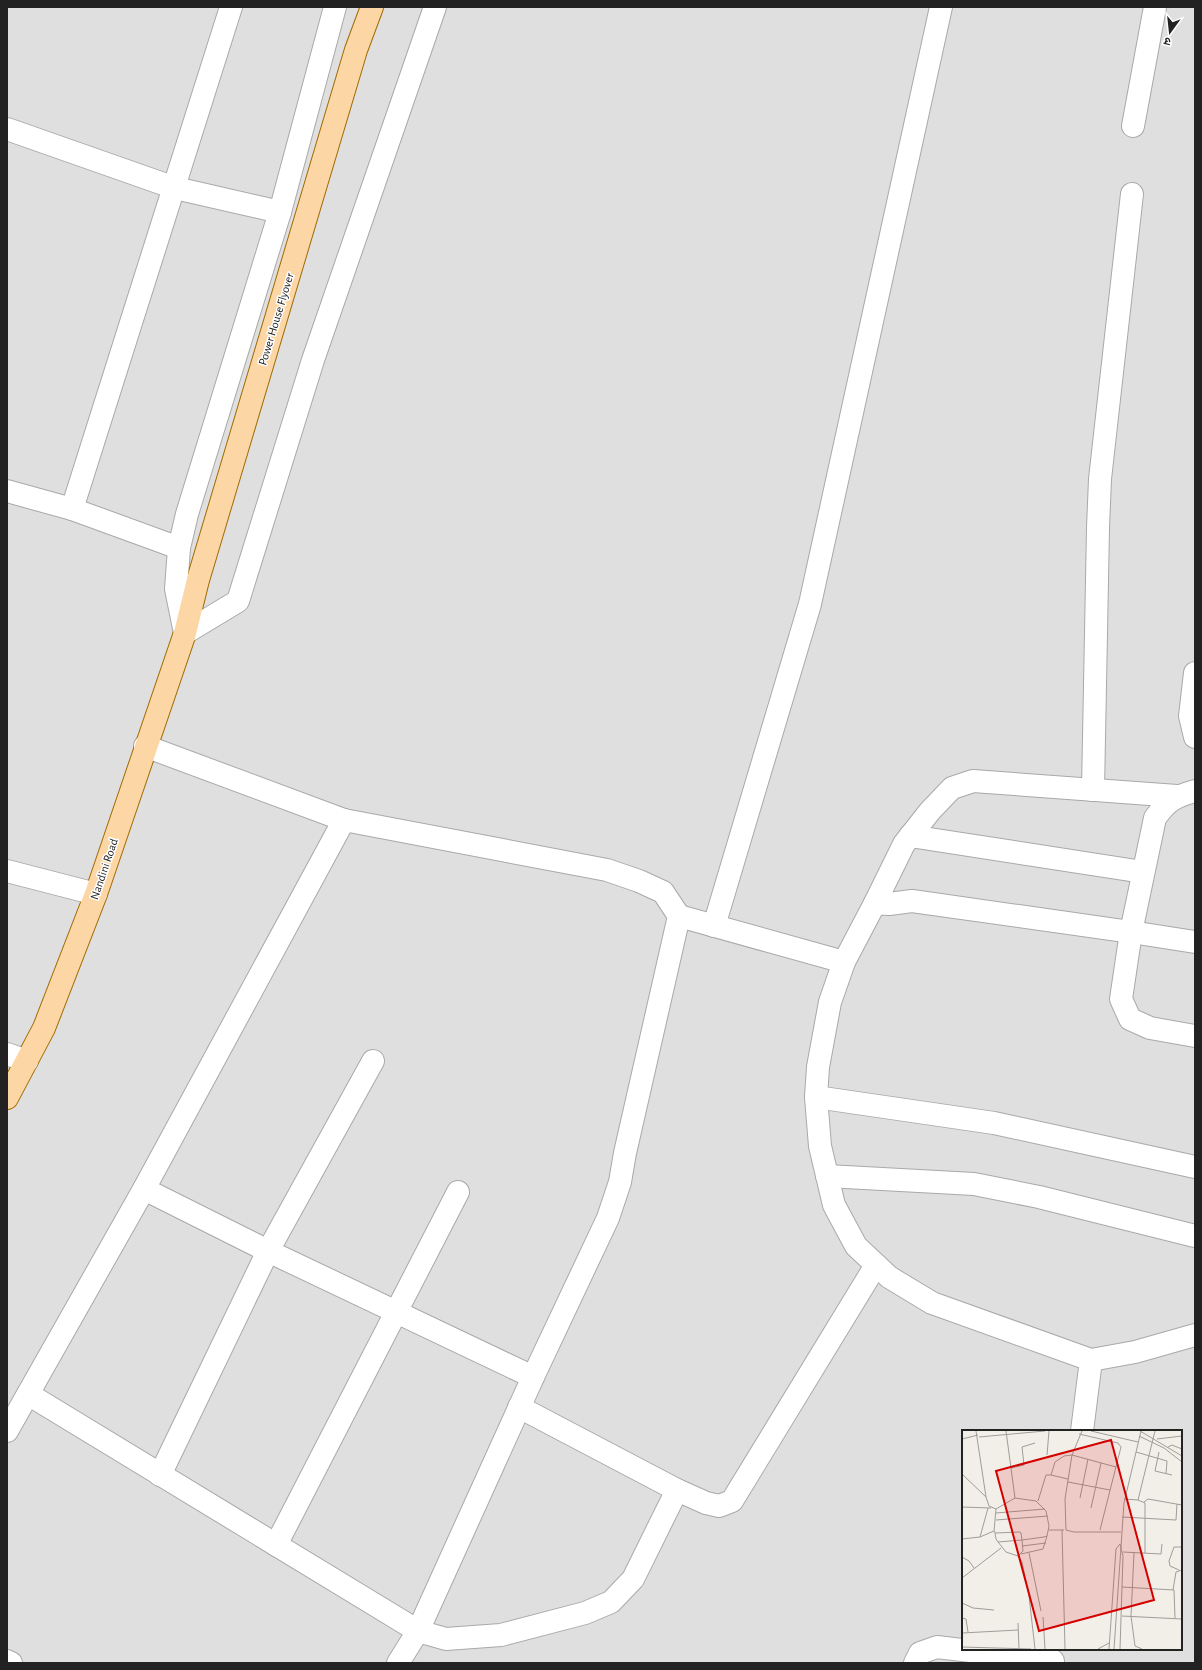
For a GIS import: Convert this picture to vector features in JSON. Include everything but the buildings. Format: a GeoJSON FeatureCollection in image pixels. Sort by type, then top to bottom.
{"type":"FeatureCollection","features":[{"type":"Feature","properties":{"kind":"main road","name":"Power House Flyover"},"geometry":{"type":"LineString","coordinates":[[185,633],[198,580],[356,50],[372,7]]}},
{"type":"Feature","properties":{"kind":"main road","name":"Nandini Road"},"geometry":{"type":"LineString","coordinates":[[7,1098],[17,1057],[44,1028],[96,894],[145,746],[185,633]]}},
{"type":"Feature","properties":{"kind":"street"},"geometry":{"type":"LineString","coordinates":[[72,509],[175,188],[231,7]]}},
{"type":"Feature","properties":{"kind":"street"},"geometry":{"type":"LineString","coordinates":[[335,7],[280,212],[187,514],[179,548],[176,589],[185,633],[238,601],[313,360],[435,7]]}},
{"type":"Feature","properties":{"kind":"street"},"geometry":{"type":"LineString","coordinates":[[714,926],[810,604],[941,7]]}},
{"type":"Feature","properties":{"kind":"street"},"geometry":{"type":"LineString","coordinates":[[1132,126],[1155,7]]}},
{"type":"Feature","properties":{"kind":"street"},"geometry":{"type":"LineString","coordinates":[[7,129],[175,188],[280,212]]}},
{"type":"Feature","properties":{"kind":"street"},"geometry":{"type":"LineString","coordinates":[[1093,790],[1100,479],[1132,194]]}},
{"type":"Feature","properties":{"kind":"street"},"geometry":{"type":"LineString","coordinates":[[7,491],[72,509],[179,548]]}},
{"type":"Feature","properties":{"kind":"street"},"geometry":{"type":"LineString","coordinates":[[1195,673],[1190,716],[1195,737]]}},
{"type":"Feature","properties":{"kind":"street"},"geometry":{"type":"LineString","coordinates":[[145,746],[344,820],[607,870],[663,892],[679,916],[844,962]]}},
{"type":"Feature","properties":{"kind":"street"},"geometry":{"type":"LineString","coordinates":[[1186,794],[1093,790],[973,781],[952,788],[930,811],[904,844],[844,962],[830,1002],[823,1034],[818,1067],[816,1097],[820,1146],[834,1205],[856,1246],[889,1277],[932,1303],[1091,1360],[1135,1352],[1195,1335]]}},
{"type":"Feature","properties":{"kind":"street"},"geometry":{"type":"LineString","coordinates":[[1186,794],[1165,805],[1155,818],[1131,932],[1121,999],[1130,1018],[1150,1028],[1195,1036]]}},
{"type":"Feature","properties":{"kind":"street"},"geometry":{"type":"LineString","coordinates":[[7,1431],[144,1190],[344,820]]}},
{"type":"Feature","properties":{"kind":"street"},"geometry":{"type":"LineString","coordinates":[[910,836],[1143,872]]}},
{"type":"Feature","properties":{"kind":"street"},"geometry":{"type":"LineString","coordinates":[[7,871],[96,894]]}},
{"type":"Feature","properties":{"kind":"street"},"geometry":{"type":"LineString","coordinates":[[875,903],[889,904],[912,901],[1195,942]]}},
{"type":"Feature","properties":{"kind":"street"},"geometry":{"type":"LineString","coordinates":[[398,1663],[418,1631],[519,1407],[608,1218],[620,1182],[679,916]]}},
{"type":"Feature","properties":{"kind":"street"},"geometry":{"type":"LineString","coordinates":[[160,1475],[268,1251],[372,1061]]}},
{"type":"Feature","properties":{"kind":"street"},"geometry":{"type":"LineString","coordinates":[[816,1097],[994,1123],[1195,1167]]}},
{"type":"Feature","properties":{"kind":"street"},"geometry":{"type":"LineString","coordinates":[[827,1176],[974,1184],[1039,1197],[1195,1236]]}},
{"type":"Feature","properties":{"kind":"street"},"geometry":{"type":"LineString","coordinates":[[144,1190],[268,1251],[533,1377]]}},
{"type":"Feature","properties":{"kind":"street"},"geometry":{"type":"LineString","coordinates":[[276,1545],[398,1312],[458,1192]]}},
{"type":"Feature","properties":{"kind":"street"},"geometry":{"type":"LineString","coordinates":[[519,1407],[677,1490],[706,1503],[719,1506],[732,1501],[876,1265]]}},
{"type":"Feature","properties":{"kind":"street"},"geometry":{"type":"LineString","coordinates":[[1082,1430],[1091,1360]]}},
{"type":"Feature","properties":{"kind":"street"},"geometry":{"type":"LineString","coordinates":[[28,1394],[418,1631],[446,1639],[501,1635],[585,1613],[611,1602],[633,1579],[677,1490]]}},
{"type":"Feature","properties":{"kind":"street"},"geometry":{"type":"LineString","coordinates":[[914,1663],[920,1654],[937,1647],[962,1649]]}},
{"type":"Feature","properties":{"kind":"street"},"geometry":{"type":"LineString","coordinates":[[969,1650],[1053,1658]]}},
{"type":"Feature","properties":{"kind":"street"},"geometry":{"type":"LineString","coordinates":[[7,1661],[11,1663]]}},
{"type":"Feature","properties":{"kind":"shaded area"},"geometry":{"type":"Polygon","coordinates":[[[7,7],[1195,7],[1195,1663],[7,1663],[7,7]]]}}]}
